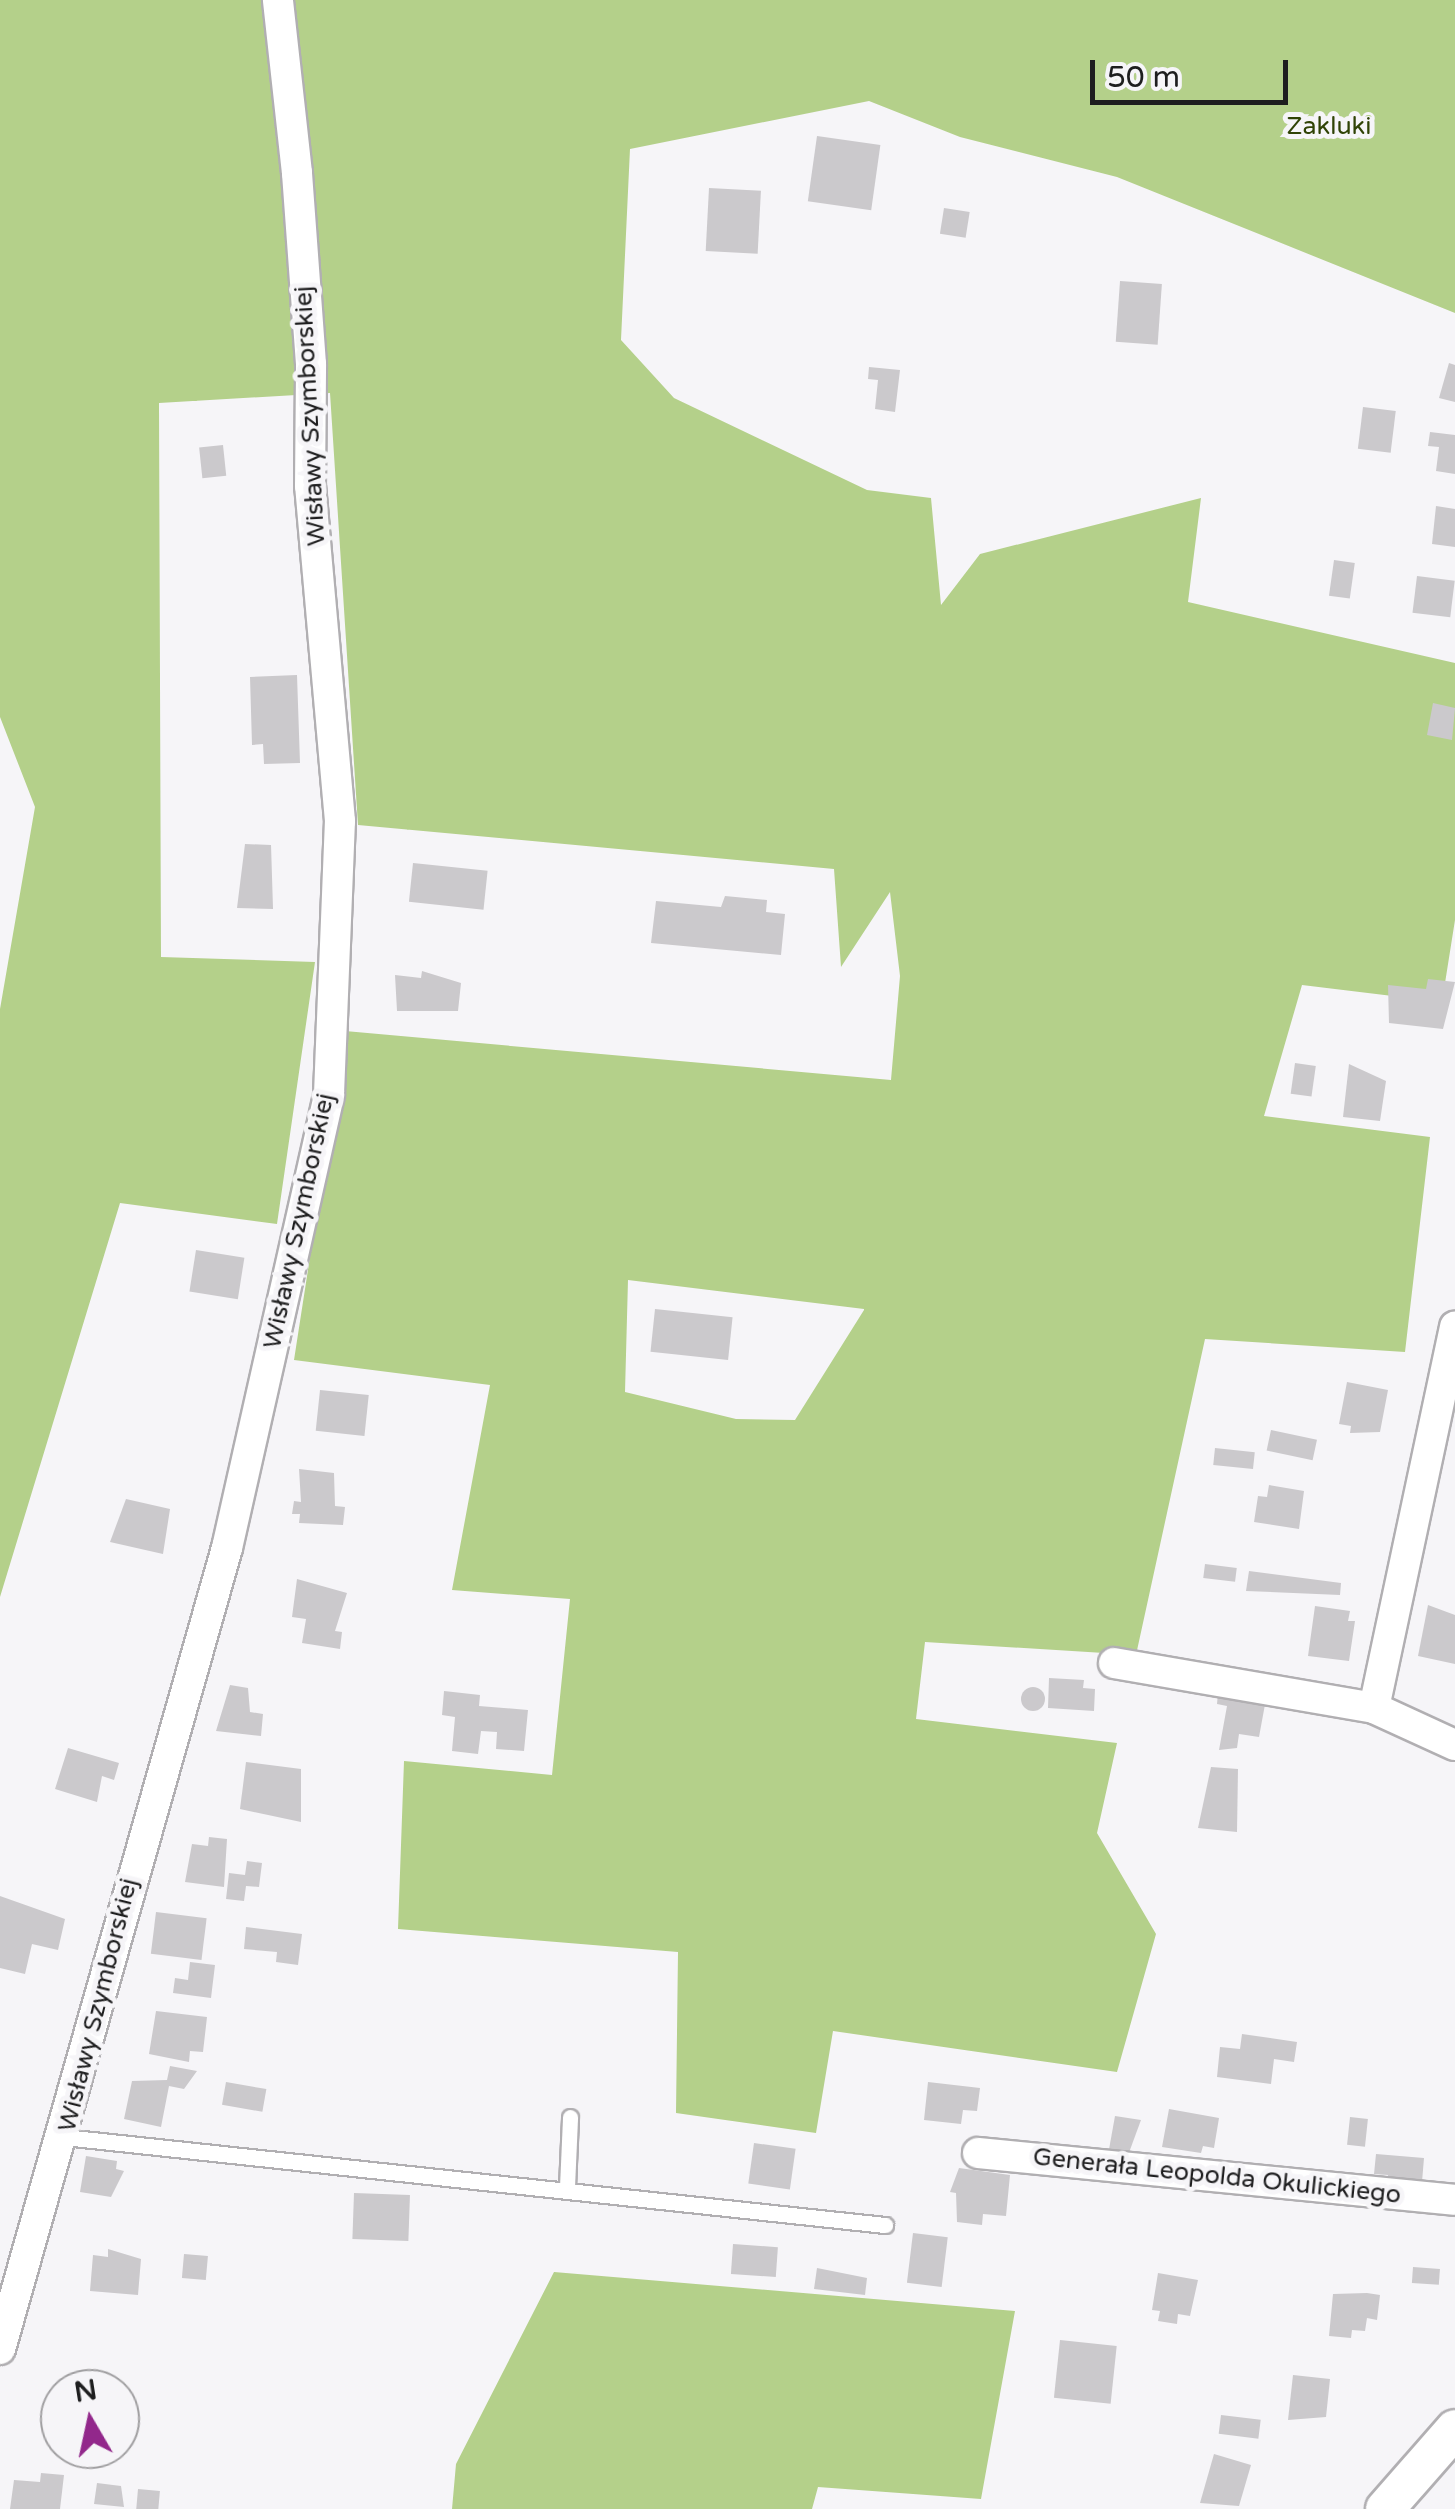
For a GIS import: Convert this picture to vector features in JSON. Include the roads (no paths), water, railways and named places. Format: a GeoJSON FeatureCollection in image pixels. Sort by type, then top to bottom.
{"type":"FeatureCollection","features":[{"type":"Feature","properties":{"kind":"street","name":"Wisławy Szymborskiej"},"geometry":{"type":"LineString","coordinates":[[0,2349],[64,2136],[126,1886],[227,1548],[328,1094],[340,821],[310,486],[311,364],[298,173],[278,0]]}},
{"type":"Feature","properties":{"kind":"street"},"geometry":{"type":"LineString","coordinates":[[1374,1708],[1454,1338]]}},
{"type":"Feature","properties":{"kind":"street"},"geometry":{"type":"LineString","coordinates":[[1114,1663],[1374,1708],[1455,1745]]}},
{"type":"Feature","properties":{"kind":"street","name":"Generała Leopolda Okulickiego"},"geometry":{"type":"LineString","coordinates":[[978,2153],[1455,2200]]}},
{"type":"Feature","properties":{"kind":"street"},"geometry":{"type":"LineString","coordinates":[[1386,2509],[1455,2429]]}},
{"type":"Feature","properties":{"kind":"lane"},"geometry":{"type":"LineString","coordinates":[[567,2187],[570,2117]]}},
{"type":"Feature","properties":{"kind":"lane"},"geometry":{"type":"LineString","coordinates":[[64,2136],[567,2187],[886,2225]]}},
{"type":"Feature","properties":{"kind":"park label","name":"Zakluki"},"geometry":{"type":"Point","coordinates":[1329,126]}}]}
